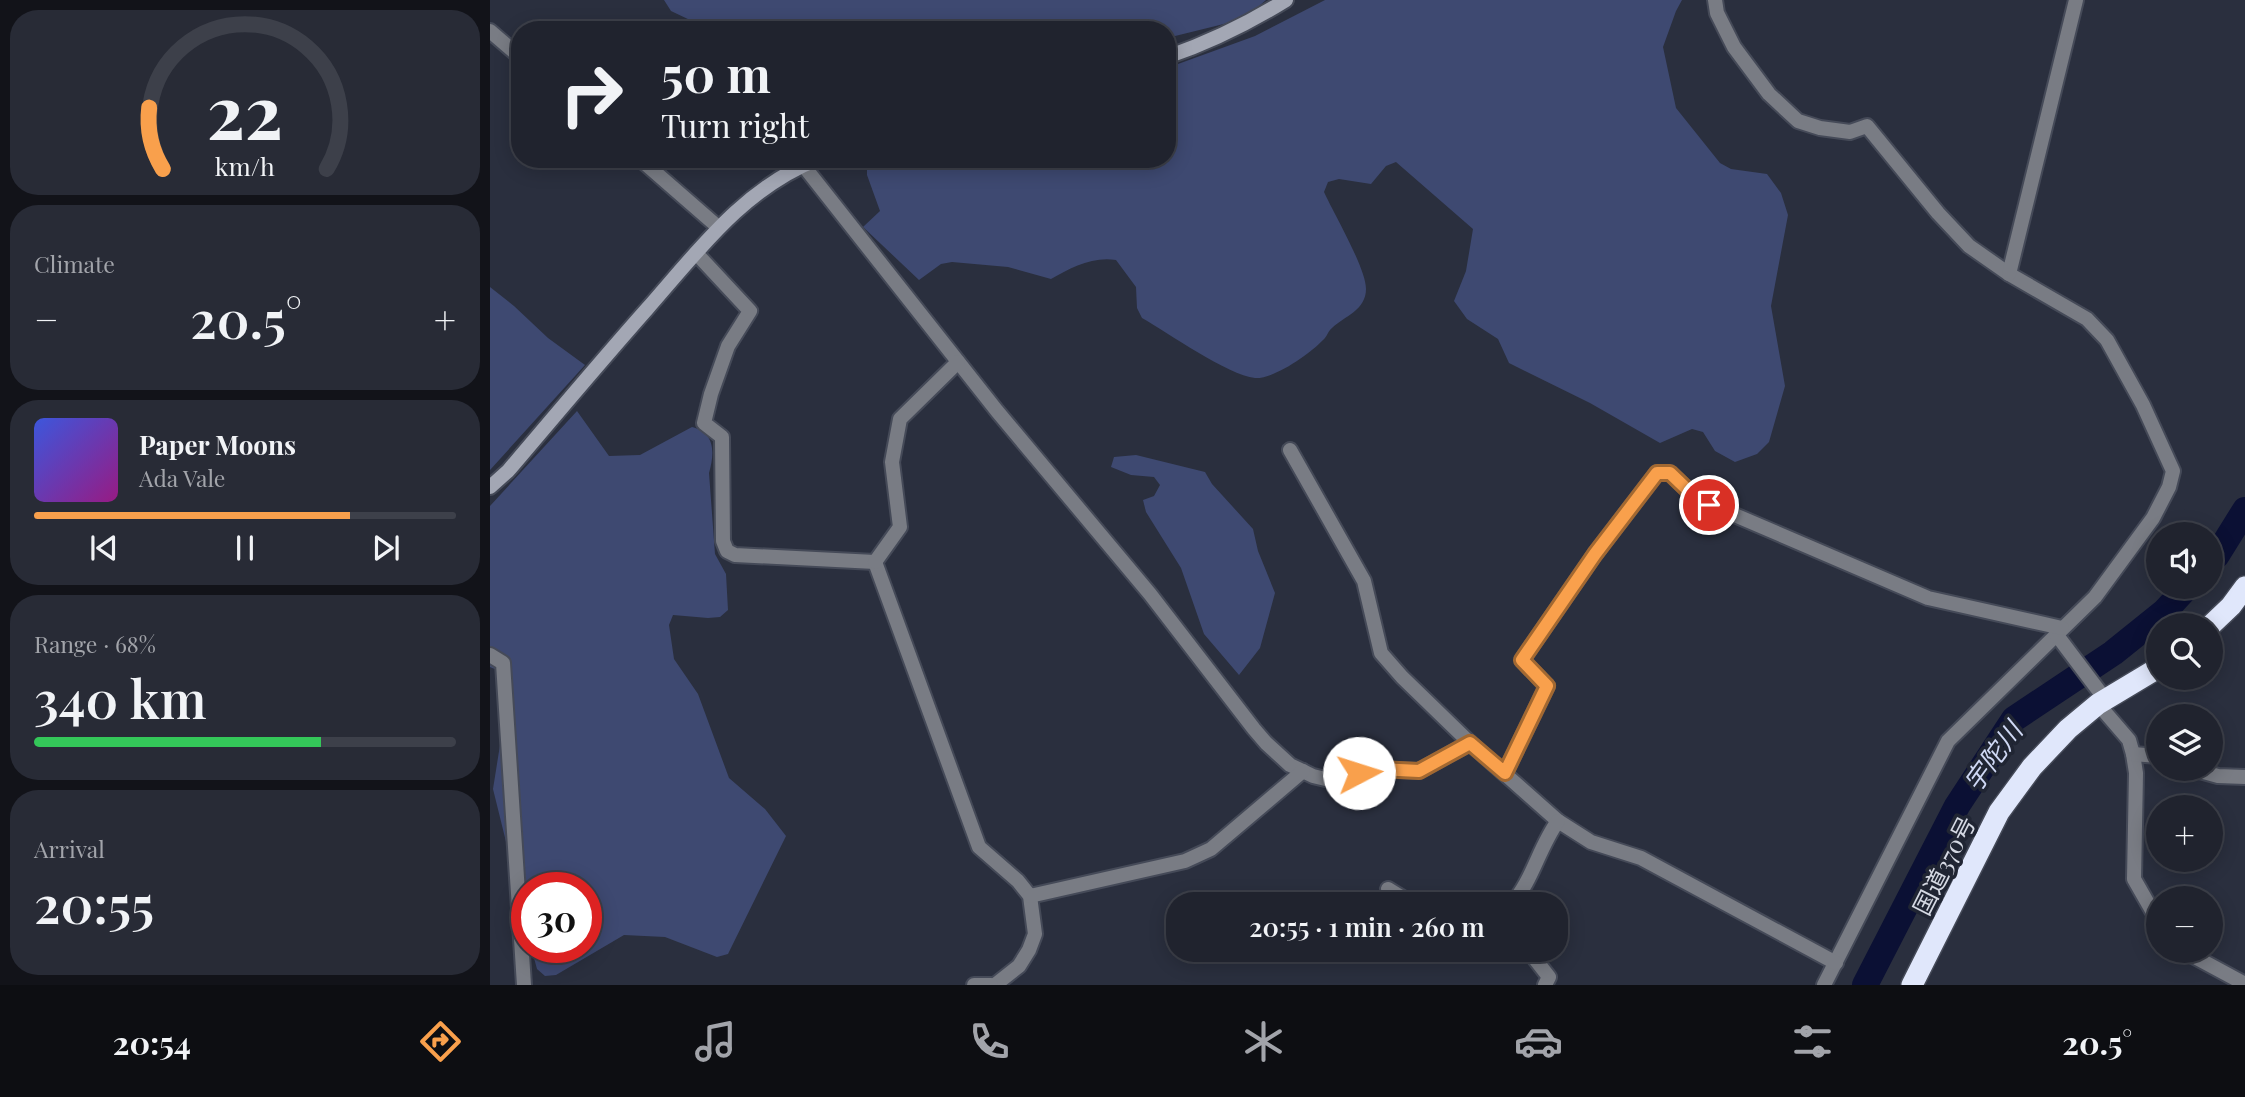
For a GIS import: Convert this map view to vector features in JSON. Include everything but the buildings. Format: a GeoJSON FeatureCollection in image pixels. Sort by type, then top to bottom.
{"type":"FeatureCollection","features":[{"type":"Feature","properties":{"kind":"highway"},"geometry":{"type":"LineString","coordinates":[[2223,618],[2238,609],[2245,587]]}},
{"type":"Feature","properties":{"kind":"highway","name":"国道370号"},"geometry":{"type":"LineString","coordinates":[[1912,985],[1999,811],[2032,767],[2100,698],[2146,674]]}},
{"type":"Feature","properties":{"kind":"street"},"geometry":{"type":"LineString","coordinates":[[1176,54],[1203,43],[1286,0]]}},
{"type":"Feature","properties":{"kind":"street"},"geometry":{"type":"LineString","coordinates":[[1715,0],[1717,13],[1734,47],[1769,94],[1798,121],[1820,128],[1850,132],[1867,126],[1938,213],[1969,246],[2009,274],[2087,319],[2107,340],[2143,405],[2173,471],[2169,487],[2153,518],[2095,597],[2060,635],[1948,741],[1824,985]]}},
{"type":"Feature","properties":{"kind":"street"},"geometry":{"type":"LineString","coordinates":[[2009,274],[2076,0]]}},
{"type":"Feature","properties":{"kind":"street"},"geometry":{"type":"LineString","coordinates":[[490,31],[511,49]]}},
{"type":"Feature","properties":{"kind":"street"},"geometry":{"type":"LineString","coordinates":[[650,168],[718,227]]}},
{"type":"Feature","properties":{"kind":"street"},"geometry":{"type":"LineString","coordinates":[[490,487],[508,471],[718,227],[766,186],[798,168]]}},
{"type":"Feature","properties":{"kind":"street"},"geometry":{"type":"LineString","coordinates":[[805,168],[958,362],[1150,594],[1254,729],[1290,765],[1313,776],[1338,782],[1359,773],[1379,769],[1419,771],[1470,743]]}},
{"type":"Feature","properties":{"kind":"street"},"geometry":{"type":"LineString","coordinates":[[696,253],[750,311],[728,346],[704,423],[722,437],[723,541],[727,551],[736,555],[876,562]]}},
{"type":"Feature","properties":{"kind":"street"},"geometry":{"type":"LineString","coordinates":[[876,562],[900,527],[892,462],[900,419],[958,362]]}},
{"type":"Feature","properties":{"kind":"street"},"geometry":{"type":"LineString","coordinates":[[1290,450],[1364,581],[1381,653],[1470,743],[1558,821],[1591,842],[1641,858],[1836,963]]}},
{"type":"Feature","properties":{"kind":"street"},"geometry":{"type":"LineString","coordinates":[[1505,773],[1547,686],[1522,660],[1595,554],[1657,473],[1670,473],[1695,497],[1709,505],[1928,598],[2060,635],[2129,740],[2136,774],[2133,879],[2146,901]]}},
{"type":"Feature","properties":{"kind":"street"},"geometry":{"type":"LineString","coordinates":[[876,562],[979,847],[1018,881],[1030,896],[1035,934],[1019,966],[993,985],[974,985]]}},
{"type":"Feature","properties":{"kind":"street"},"geometry":{"type":"LineString","coordinates":[[490,655],[503,663],[524,985]]}},
{"type":"Feature","properties":{"kind":"street"},"geometry":{"type":"LineString","coordinates":[[2133,754],[2146,755]]}},
{"type":"Feature","properties":{"kind":"street"},"geometry":{"type":"LineString","coordinates":[[1030,896],[1185,861],[1212,849],[1303,771]]}},
{"type":"Feature","properties":{"kind":"street"},"geometry":{"type":"LineString","coordinates":[[2223,776],[2245,777]]}},
{"type":"Feature","properties":{"kind":"street"},"geometry":{"type":"LineString","coordinates":[[1522,892],[1547,837],[1558,821]]}},
{"type":"Feature","properties":{"kind":"street"},"geometry":{"type":"LineString","coordinates":[[1388,889],[1393,892]]}},
{"type":"Feature","properties":{"kind":"street"},"geometry":{"type":"LineString","coordinates":[[1538,962],[1549,976],[1545,985]]}},
{"type":"Feature","properties":{"kind":"street"},"geometry":{"type":"LineString","coordinates":[[2206,963],[2245,984]]}},
{"type":"Feature","properties":{"kind":"shaded area"},"geometry":{"type":"Polygon","coordinates":[[[664,0],[1266,0],[1244,19],[1176,36],[1176,21],[692,21],[671,11],[664,0]]]}},
{"type":"Feature","properties":{"kind":"shaded area"},"geometry":{"type":"Polygon","coordinates":[[[1325,0],[1682,0],[1663,47],[1676,108],[1720,163],[1731,169],[1767,174],[1781,193],[1788,215],[1771,306],[1785,386],[1769,442],[1757,454],[1735,462],[1715,451],[1703,432],[1692,429],[1660,443],[1590,403],[1509,363],[1498,339],[1467,319],[1454,301],[1466,271],[1473,229],[1396,162],[1386,166],[1371,184],[1339,179],[1328,182],[1324,192],[1361,268],[1366,289],[1363,302],[1332,328],[1310,352],[1281,370],[1255,378],[1230,369],[1142,318],[1137,308],[1136,287],[1116,260],[1090,261],[1051,279],[1008,267],[952,262],[941,264],[919,280],[863,227],[880,211],[867,168],[1176,168],[1176,65],[1255,36],[1325,0]]]}},
{"type":"Feature","properties":{"kind":"shaded area"},"geometry":{"type":"Polygon","coordinates":[[[490,287],[548,338],[585,365],[490,470],[490,287]]]}},
{"type":"Feature","properties":{"kind":"shaded area"},"geometry":{"type":"Polygon","coordinates":[[[577,411],[609,456],[640,455],[692,427],[700,430],[709,439],[712,451],[709,473],[715,554],[726,574],[728,610],[720,617],[673,615],[669,625],[674,659],[698,694],[729,778],[765,809],[786,836],[728,954],[717,957],[665,937],[624,935],[602,948],[602,872],[513,872],[493,789],[511,676],[490,667],[490,506],[577,411]]]}},
{"type":"Feature","properties":{"kind":"shaded area"},"geometry":{"type":"Polygon","coordinates":[[[1136,455],[1205,472],[1212,484],[1253,529],[1258,551],[1275,593],[1260,648],[1239,675],[1204,634],[1181,568],[1146,512],[1143,500],[1154,496],[1160,485],[1154,477],[1131,475],[1111,467],[1114,457],[1136,455]]]}},
{"type":"Feature","properties":{"kind":"shaded area"},"geometry":{"type":"Polygon","coordinates":[[[535,963],[576,963],[556,975],[545,976],[537,969],[535,963]]]}},
{"type":"Feature","properties":{"kind":"waterway","name":"宇陀川"},"geometry":{"type":"LineString","coordinates":[[2223,545],[2245,510]]}},
{"type":"Feature","properties":{"kind":"waterway","name":"宇陀川"},"geometry":{"type":"LineString","coordinates":[[1865,985],[1957,806],[2014,719],[2113,653],[2176,599]]}},
{"type":"Feature","properties":{"kind":"route"},"geometry":{"type":"LineString","coordinates":[[1359,773],[1379,769],[1419,771],[1470,743],[1505,773],[1547,686],[1522,660],[1595,554],[1657,473],[1670,473],[1695,497],[1709,505]]}}]}
